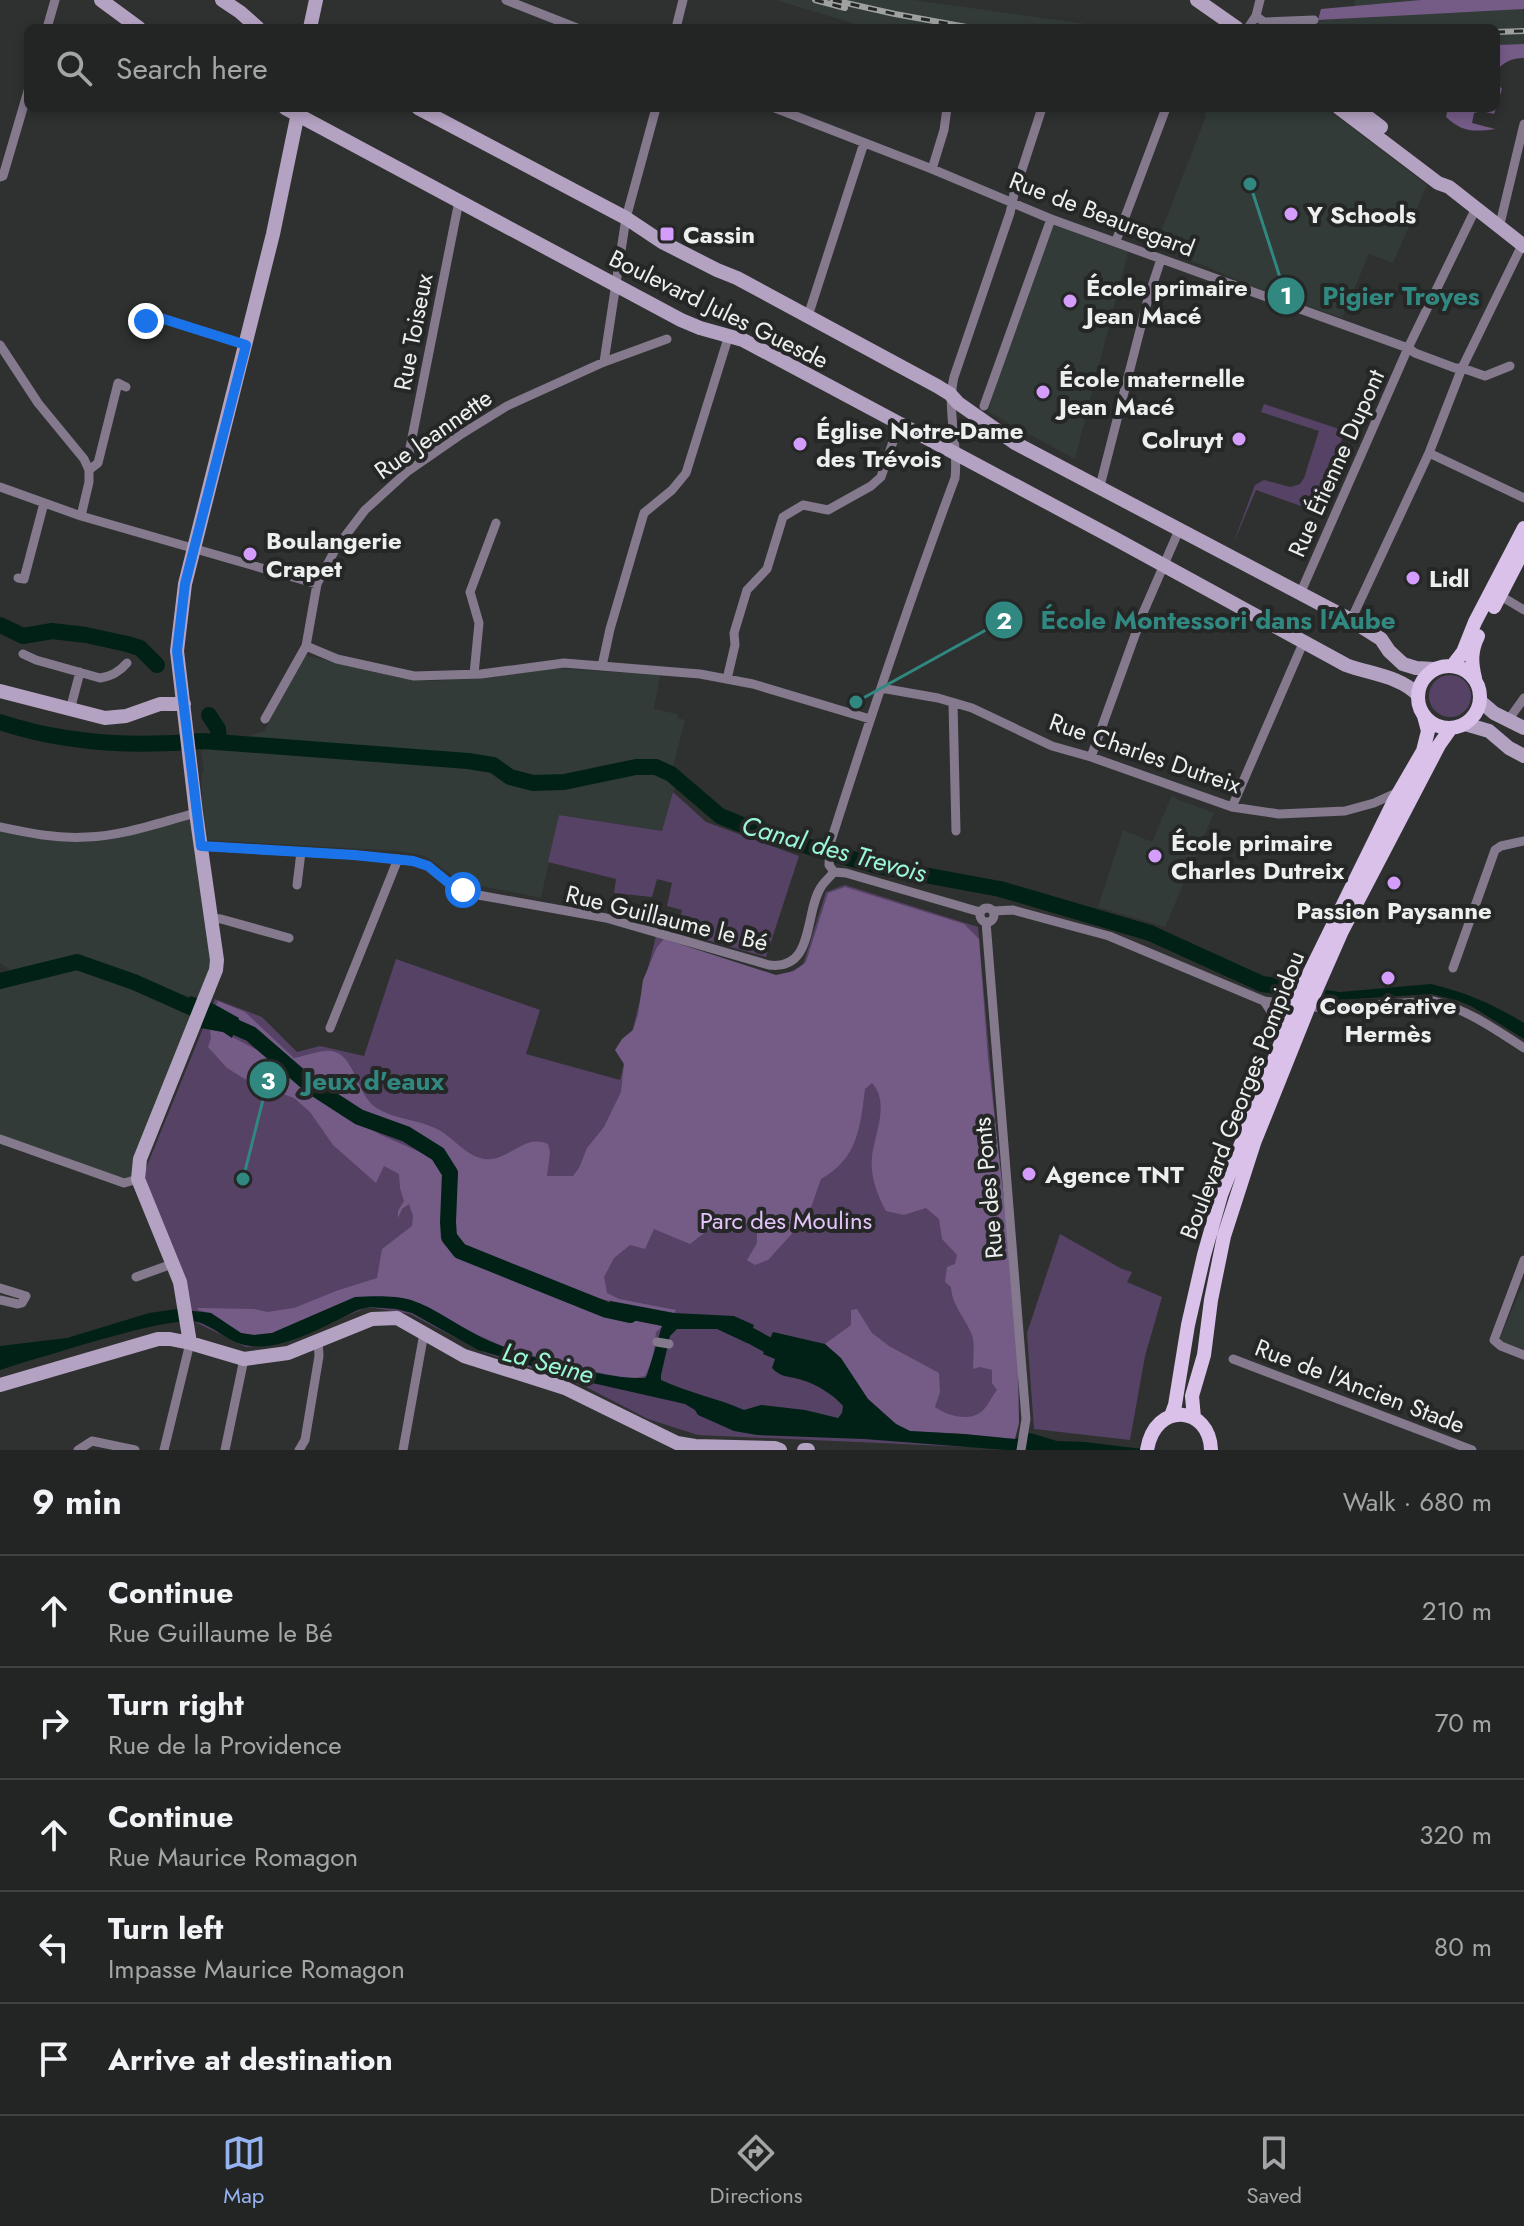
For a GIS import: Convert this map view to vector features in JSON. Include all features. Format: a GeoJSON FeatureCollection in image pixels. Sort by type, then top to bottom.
{"type":"FeatureCollection","features":[{"type":"Feature","properties":{"kind":"main road"},"geometry":{"type":"LineString","coordinates":[[1453,665],[1463,652],[1524,528]]}},
{"type":"Feature","properties":{"kind":"main road"},"geometry":{"type":"LineString","coordinates":[[1480,701],[1472,661],[1473,650],[1524,549]]}},
{"type":"Feature","properties":{"kind":"main road"},"geometry":{"type":"LineString","coordinates":[[1418,695],[1423,680],[1434,669],[1453,665],[1475,678]]}},
{"type":"Feature","properties":{"kind":"main road","name":"Boulevard Georges Pompidou"},"geometry":{"type":"LineString","coordinates":[[1194,1418],[1192,1396],[1204,1355],[1224,1236],[1302,1005],[1351,885],[1423,751],[1428,731],[1418,695]]}},
{"type":"Feature","properties":{"kind":"main road","name":"Boulevard Georges Pompidou"},"geometry":{"type":"LineString","coordinates":[[1148,1447],[1150,1433],[1171,1416],[1175,1405],[1188,1325],[1211,1227],[1282,1037],[1349,918],[1439,745],[1458,726],[1472,718],[1480,701]]}},
{"type":"Feature","properties":{"kind":"main road"},"geometry":{"type":"LineString","coordinates":[[1424,716],[1436,725],[1458,726]]}},
{"type":"Feature","properties":{"kind":"main road"},"geometry":{"type":"LineString","coordinates":[[1171,1416],[1194,1418],[1207,1431],[1211,1450]]}},
{"type":"Feature","properties":{"kind":"street"},"geometry":{"type":"LineString","coordinates":[[48,24],[55,0]]}},
{"type":"Feature","properties":{"kind":"street"},"geometry":{"type":"LineString","coordinates":[[101,0],[134,24]]}},
{"type":"Feature","properties":{"kind":"street"},"geometry":{"type":"LineString","coordinates":[[222,0],[254,24]]}},
{"type":"Feature","properties":{"kind":"street"},"geometry":{"type":"LineString","coordinates":[[311,24],[316,0]]}},
{"type":"Feature","properties":{"kind":"street"},"geometry":{"type":"LineString","coordinates":[[506,0],[567,24]]}},
{"type":"Feature","properties":{"kind":"street"},"geometry":{"type":"LineString","coordinates":[[677,24],[683,0]]}},
{"type":"Feature","properties":{"kind":"street"},"geometry":{"type":"LineString","coordinates":[[1197,0],[1231,24]]}},
{"type":"Feature","properties":{"kind":"street"},"geometry":{"type":"LineString","coordinates":[[1260,0],[1252,22],[1314,20]]}},
{"type":"Feature","properties":{"kind":"street"},"geometry":{"type":"LineString","coordinates":[[0,177],[3,176],[24,105]]}},
{"type":"Feature","properties":{"kind":"street"},"geometry":{"type":"LineString","coordinates":[[164,1450],[190,1343],[180,1282],[138,1179],[140,1159],[216,970],[217,960],[177,651],[185,584],[273,234],[294,112]]}},
{"type":"Feature","properties":{"kind":"street","name":"Boulevard Jules Guesde"},"geometry":{"type":"LineString","coordinates":[[296,112],[616,286],[688,323],[743,340],[1346,665],[1401,681],[1418,695]]}},
{"type":"Feature","properties":{"kind":"street","name":"Boulevard Jules Guesde"},"geometry":{"type":"LineString","coordinates":[[426,112],[626,218],[662,242],[737,278],[950,394],[1015,443],[1351,620],[1381,639],[1403,664],[1434,669]]}},
{"type":"Feature","properties":{"kind":"street"},"geometry":{"type":"LineString","coordinates":[[604,362],[626,218],[655,112]]}},
{"type":"Feature","properties":{"kind":"street","name":"Rue de Beauregard"},"geometry":{"type":"LineString","coordinates":[[785,112],[1051,219],[1408,348],[1455,368],[1485,376],[1510,366]]}},
{"type":"Feature","properties":{"kind":"street"},"geometry":{"type":"LineString","coordinates":[[932,169],[946,112]]}},
{"type":"Feature","properties":{"kind":"street"},"geometry":{"type":"LineString","coordinates":[[1041,112],[950,394],[955,478],[922,566],[830,844],[832,868],[983,917],[992,919],[993,911],[1013,910],[1109,936],[1264,1001],[1331,1008],[1434,1001],[1450,1005],[1478,1018],[1524,1048]]}},
{"type":"Feature","properties":{"kind":"street"},"geometry":{"type":"LineString","coordinates":[[1116,241],[1164,112]]}},
{"type":"Feature","properties":{"kind":"street"},"geometry":{"type":"LineString","coordinates":[[1344,112],[1523,245],[1462,368],[1429,453],[1351,620]]}},
{"type":"Feature","properties":{"kind":"street"},"geometry":{"type":"LineString","coordinates":[[1361,112],[1443,175],[1449,187]]}},
{"type":"Feature","properties":{"kind":"street"},"geometry":{"type":"LineString","coordinates":[[1499,228],[1524,124]]}},
{"type":"Feature","properties":{"kind":"street"},"geometry":{"type":"LineString","coordinates":[[808,316],[864,143]]}},
{"type":"Feature","properties":{"kind":"street","name":"Rue Toiseux"},"geometry":{"type":"LineString","coordinates":[[408,471],[407,463],[459,201]]}},
{"type":"Feature","properties":{"kind":"street","name":"Rue Étienne Dupont"},"geometry":{"type":"LineString","coordinates":[[1300,594],[1408,348],[1476,208]]}},
{"type":"Feature","properties":{"kind":"street"},"geometry":{"type":"LineString","coordinates":[[984,406],[1051,219]]}},
{"type":"Feature","properties":{"kind":"street"},"geometry":{"type":"LineString","coordinates":[[1100,486],[1161,259]]}},
{"type":"Feature","properties":{"kind":"street"},"geometry":{"type":"LineString","coordinates":[[146,321],[148,314],[246,345]]}},
{"type":"Feature","properties":{"kind":"street"},"geometry":{"type":"LineString","coordinates":[[602,666],[644,513],[672,490],[686,473],[729,335]]}},
{"type":"Feature","properties":{"kind":"street","name":"Rue Jeannette"},"geometry":{"type":"LineString","coordinates":[[265,719],[306,646],[317,584],[336,548],[365,510],[408,471],[507,406],[604,362],[667,339]]}},
{"type":"Feature","properties":{"kind":"street"},"geometry":{"type":"LineString","coordinates":[[0,345],[38,403],[84,459],[89,470],[89,482],[81,516]]}},
{"type":"Feature","properties":{"kind":"street"},"geometry":{"type":"LineString","coordinates":[[89,470],[98,463],[118,383],[126,387]]}},
{"type":"Feature","properties":{"kind":"street"},"geometry":{"type":"LineString","coordinates":[[727,679],[735,645],[734,633],[747,590],[767,569],[783,517],[803,505],[828,510],[871,486],[881,477],[899,424]]}},
{"type":"Feature","properties":{"kind":"street"},"geometry":{"type":"LineString","coordinates":[[1429,453],[1524,498]]}},
{"type":"Feature","properties":{"kind":"street"},"geometry":{"type":"LineString","coordinates":[[0,487],[81,516],[317,584]]}},
{"type":"Feature","properties":{"kind":"street"},"geometry":{"type":"LineString","coordinates":[[18,578],[24,579],[44,503]]}},
{"type":"Feature","properties":{"kind":"street"},"geometry":{"type":"LineString","coordinates":[[474,674],[479,623],[470,592],[496,523]]}},
{"type":"Feature","properties":{"kind":"street"},"geometry":{"type":"LineString","coordinates":[[1091,757],[1143,613],[1179,530]]}},
{"type":"Feature","properties":{"kind":"street"},"geometry":{"type":"LineString","coordinates":[[1499,595],[1524,610]]}},
{"type":"Feature","properties":{"kind":"street"},"geometry":{"type":"LineString","coordinates":[[1232,807],[1304,641]]}},
{"type":"Feature","properties":{"kind":"street"},"geometry":{"type":"LineString","coordinates":[[306,646],[337,659],[414,676],[474,674],[564,663],[700,674],[753,684],[870,719]]}},
{"type":"Feature","properties":{"kind":"street"},"geometry":{"type":"LineString","coordinates":[[23,654],[100,678],[120,671],[127,663]]}},
{"type":"Feature","properties":{"kind":"street"},"geometry":{"type":"LineString","coordinates":[[70,710],[80,672]]}},
{"type":"Feature","properties":{"kind":"street","name":"Rue Charles Dutreix"},"geometry":{"type":"LineString","coordinates":[[881,688],[953,703],[998,719],[1052,746],[1232,807],[1279,814],[1345,811],[1400,791]]}},
{"type":"Feature","properties":{"kind":"street"},"geometry":{"type":"LineString","coordinates":[[0,691],[105,718],[126,716],[160,704],[184,704]]}},
{"type":"Feature","properties":{"kind":"street"},"geometry":{"type":"LineString","coordinates":[[1509,719],[1524,698]]}},
{"type":"Feature","properties":{"kind":"street"},"geometry":{"type":"LineString","coordinates":[[1480,701],[1494,713],[1524,728]]}},
{"type":"Feature","properties":{"kind":"street"},"geometry":{"type":"LineString","coordinates":[[953,703],[956,831]]}},
{"type":"Feature","properties":{"kind":"street"},"geometry":{"type":"LineString","coordinates":[[1458,726],[1489,731],[1524,756]]}},
{"type":"Feature","properties":{"kind":"street"},"geometry":{"type":"LineString","coordinates":[[0,827],[34,834],[88,837],[196,813]]}},
{"type":"Feature","properties":{"kind":"street"},"geometry":{"type":"LineString","coordinates":[[1453,968],[1495,850],[1524,841]]}},
{"type":"Feature","properties":{"kind":"street","name":"Rue Guillaume le Bé"},"geometry":{"type":"LineString","coordinates":[[201,846],[413,861],[428,866],[450,884],[478,895],[606,918],[781,967],[800,953],[820,887],[832,868]]}},
{"type":"Feature","properties":{"kind":"street"},"geometry":{"type":"LineString","coordinates":[[297,885],[301,852]]}},
{"type":"Feature","properties":{"kind":"street"},"geometry":{"type":"LineString","coordinates":[[330,1028],[398,859]]}},
{"type":"Feature","properties":{"kind":"street","name":"Rue des Ponts"},"geometry":{"type":"LineString","coordinates":[[983,917],[1026,1426],[1021,1450]]}},
{"type":"Feature","properties":{"kind":"street"},"geometry":{"type":"LineString","coordinates":[[211,918],[289,938]]}},
{"type":"Feature","properties":{"kind":"street"},"geometry":{"type":"LineString","coordinates":[[1264,1001],[1278,1022],[1282,1037]]}},
{"type":"Feature","properties":{"kind":"street"},"geometry":{"type":"LineString","coordinates":[[0,1139],[124,1183],[138,1179]]}},
{"type":"Feature","properties":{"kind":"street"},"geometry":{"type":"LineString","coordinates":[[1524,1260],[1494,1340],[1524,1355]]}},
{"type":"Feature","properties":{"kind":"street"},"geometry":{"type":"LineString","coordinates":[[136,1277],[172,1264]]}},
{"type":"Feature","properties":{"kind":"street"},"geometry":{"type":"LineString","coordinates":[[0,1288],[26,1296],[18,1304],[0,1300]]}},
{"type":"Feature","properties":{"kind":"street"},"geometry":{"type":"LineString","coordinates":[[0,1385],[158,1339],[190,1343],[244,1359],[288,1353],[359,1323],[385,1317],[397,1318],[475,1360],[565,1388],[666,1445],[780,1450]]}},
{"type":"Feature","properties":{"kind":"street"},"geometry":{"type":"LineString","coordinates":[[403,1450],[424,1333]]}},
{"type":"Feature","properties":{"kind":"street"},"geometry":{"type":"LineString","coordinates":[[299,1450],[305,1440],[319,1356],[318,1339]]}},
{"type":"Feature","properties":{"kind":"street"},"geometry":{"type":"LineString","coordinates":[[657,1342],[669,1344]]}},
{"type":"Feature","properties":{"kind":"street"},"geometry":{"type":"LineString","coordinates":[[225,1450],[244,1359]]}},
{"type":"Feature","properties":{"kind":"street","name":"Rue de l'Ancien Stade"},"geometry":{"type":"LineString","coordinates":[[1233,1359],[1472,1450]]}},
{"type":"Feature","properties":{"kind":"street"},"geometry":{"type":"LineString","coordinates":[[78,1450],[92,1441],[135,1450]]}},
{"type":"Feature","properties":{"kind":"shaded area"},"geometry":{"type":"Polygon","coordinates":[[[776,0],[913,0],[1087,24],[855,24],[776,0]]]}},
{"type":"Feature","properties":{"kind":"shaded area"},"geometry":{"type":"Polygon","coordinates":[[[1355,0],[1523,0],[1524,44],[1500,45],[1500,24],[1278,24],[1395,14],[1352,15],[1355,0]]]}},
{"type":"Feature","properties":{"kind":"shaded area","name":"Y Schools"},"geometry":{"type":"Polygon","coordinates":[[[1205,112],[1331,112],[1427,185],[1393,263],[1369,254],[1342,318],[1155,247],[1205,112]]]}},
{"type":"Feature","properties":{"kind":"shaded area"},"geometry":{"type":"Polygon","coordinates":[[[1053,225],[1128,252],[1075,459],[988,412],[1053,225]]]}},
{"type":"Feature","properties":{"kind":"shaded area"},"geometry":{"type":"Polygon","coordinates":[[[304,655],[401,678],[433,681],[492,677],[545,668],[660,675],[654,709],[677,714],[677,718],[685,720],[673,767],[675,786],[662,831],[559,815],[541,898],[472,884],[456,878],[425,856],[399,851],[208,840],[202,810],[204,770],[201,751],[264,731],[304,655]]]}},
{"type":"Feature","properties":{"kind":"shaded area","name":"École primaire Charles Dutreix"},"geometry":{"type":"Polygon","coordinates":[[[1172,795],[1214,813],[1165,927],[1098,907],[1123,830],[1152,842],[1172,795]]]}},
{"type":"Feature","properties":{"kind":"shaded area"},"geometry":{"type":"Polygon","coordinates":[[[197,809],[218,967],[130,1179],[107,1174],[0,1135],[0,991],[9,969],[0,963],[0,824],[53,834],[113,835],[197,809]]]}},
{"type":"Feature","properties":{"kind":"shaded area"},"geometry":{"type":"Polygon","coordinates":[[[1524,1282],[1524,1350],[1499,1340],[1524,1282]]]}},
{"type":"Feature","properties":{"kind":"green space"},"geometry":{"type":"Polygon","coordinates":[[[1421,0],[1524,0],[1524,9],[1318,20],[1321,9],[1421,0]]]}},
{"type":"Feature","properties":{"kind":"green space"},"geometry":{"type":"Polygon","coordinates":[[[1524,44],[1524,58],[1508,61],[1500,67],[1500,45],[1524,44]]]}},
{"type":"Feature","properties":{"kind":"green space"},"geometry":{"type":"Polygon","coordinates":[[[1447,112],[1478,112],[1474,113],[1472,123],[1495,129],[1468,130],[1446,117],[1447,112]]]}},
{"type":"Feature","properties":{"kind":"green space"},"geometry":{"type":"Polygon","coordinates":[[[1264,404],[1345,431],[1315,511],[1256,490],[1233,544],[1255,485],[1264,480],[1290,487],[1300,484],[1319,431],[1261,412],[1264,404]]]}},
{"type":"Feature","properties":{"kind":"green space"},"geometry":{"type":"Polygon","coordinates":[[[1450,675],[1465,681],[1471,696],[1465,711],[1450,717],[1435,711],[1429,696],[1435,681],[1450,675]]]}},
{"type":"Feature","properties":{"kind":"green space"},"geometry":{"type":"Polygon","coordinates":[[[673,792],[706,822],[799,856],[766,957],[676,931],[682,910],[667,906],[672,883],[657,879],[652,897],[614,893],[616,879],[548,862],[559,815],[662,831],[673,792]]]}},
{"type":"Feature","properties":{"kind":"green space","name":"Parc des Moulins"},"geometry":{"type":"Polygon","coordinates":[[[845,885],[978,927],[1000,1175],[1013,1449],[698,1435],[648,1419],[586,1387],[483,1352],[410,1314],[368,1307],[278,1344],[246,1347],[193,1321],[144,1173],[215,999],[262,1017],[297,1052],[320,1046],[364,1056],[396,959],[540,1010],[526,1054],[620,1080],[656,936],[779,978],[803,965],[826,892],[845,885]]]}},
{"type":"Feature","properties":{"kind":"green space"},"geometry":{"type":"Polygon","coordinates":[[[845,887],[964,924],[979,939],[1018,1365],[1019,1423],[1015,1439],[910,1431],[896,1424],[868,1399],[825,1344],[851,1325],[851,1310],[857,1309],[872,1333],[889,1346],[939,1373],[940,1392],[935,1407],[941,1411],[954,1416],[974,1416],[985,1408],[997,1390],[992,1383],[992,1370],[973,1369],[972,1335],[951,1287],[945,1282],[947,1267],[955,1264],[957,1255],[942,1239],[939,1219],[926,1208],[904,1215],[886,1211],[880,1198],[873,1178],[872,1156],[881,1109],[872,1083],[865,1089],[859,1129],[850,1152],[843,1162],[821,1179],[808,1216],[768,1260],[755,1265],[747,1260],[757,1243],[757,1230],[738,1220],[714,1226],[690,1244],[654,1229],[645,1249],[630,1245],[614,1258],[604,1277],[607,1293],[619,1299],[676,1310],[674,1313],[601,1299],[460,1246],[451,1223],[451,1169],[440,1150],[420,1137],[372,1118],[325,1093],[245,1025],[216,1005],[218,1001],[245,1012],[294,1058],[325,1051],[335,1052],[349,1064],[363,1092],[375,1107],[390,1115],[439,1130],[475,1156],[498,1158],[522,1145],[539,1141],[548,1144],[550,1152],[547,1176],[573,1176],[587,1148],[604,1127],[621,1092],[624,1064],[615,1050],[633,1030],[643,980],[657,947],[664,939],[776,975],[794,971],[806,962],[828,893],[845,887]]]}},
{"type":"Feature","properties":{"kind":"green space"},"geometry":{"type":"Polygon","coordinates":[[[210,1030],[223,1032],[257,1050],[335,1109],[381,1135],[438,1160],[447,1180],[445,1219],[447,1237],[453,1251],[474,1263],[607,1315],[663,1326],[656,1332],[653,1359],[645,1376],[629,1379],[509,1349],[410,1300],[355,1297],[272,1333],[254,1335],[241,1333],[211,1313],[198,1310],[254,1309],[267,1312],[294,1308],[377,1278],[382,1249],[412,1226],[413,1216],[409,1204],[402,1209],[398,1218],[404,1201],[399,1174],[384,1166],[376,1183],[333,1145],[310,1112],[294,1098],[248,1081],[227,1068],[208,1047],[210,1030]]]}},
{"type":"Feature","properties":{"kind":"green space"},"geometry":{"type":"Polygon","coordinates":[[[1060,1234],[1132,1272],[1127,1282],[1162,1297],[1145,1356],[1130,1440],[1034,1429],[1027,1333],[1060,1234]]]}},
{"type":"Feature","properties":{"kind":"water"},"geometry":{"type":"Polygon","coordinates":[[[1431,984],[1468,995],[1513,1016],[1524,1023],[1524,1039],[1471,1006],[1431,994],[1322,1001],[1326,990],[1340,992],[1431,984]]]}},
{"type":"Feature","properties":{"kind":"water"},"geometry":{"type":"Polygon","coordinates":[[[190,996],[210,1002],[239,1018],[232,1038],[223,1032],[201,1028],[202,1020],[184,1012],[190,996]]]}},
{"type":"Feature","properties":{"kind":"water","name":"La Seine"},"geometry":{"type":"Polygon","coordinates":[[[355,1297],[411,1300],[483,1338],[519,1352],[585,1371],[645,1378],[662,1326],[607,1315],[610,1301],[674,1313],[734,1316],[754,1325],[747,1343],[717,1329],[677,1329],[670,1336],[661,1380],[744,1410],[761,1405],[838,1418],[843,1406],[830,1394],[772,1368],[775,1359],[763,1354],[773,1332],[825,1344],[841,1358],[868,1399],[896,1424],[910,1431],[1015,1439],[1030,1433],[1057,1441],[1151,1450],[1006,1450],[734,1431],[698,1415],[685,1404],[579,1380],[478,1350],[412,1313],[369,1307],[300,1337],[268,1346],[238,1343],[202,1324],[189,1321],[132,1331],[0,1370],[0,1346],[67,1338],[149,1313],[177,1309],[211,1313],[241,1333],[254,1335],[272,1333],[355,1297]]]}},
{"type":"Feature","properties":{"kind":"waterway"},"geometry":{"type":"LineString","coordinates":[[0,625],[23,636],[52,631],[127,644],[140,648],[157,665]]}},
{"type":"Feature","properties":{"kind":"waterway"},"geometry":{"type":"LineString","coordinates":[[209,715],[218,729],[219,742]]}},
{"type":"Feature","properties":{"kind":"waterway","name":"Canal des Trevois"},"geometry":{"type":"LineString","coordinates":[[0,722],[50,735],[100,742],[152,744],[203,741],[468,761],[493,765],[510,777],[533,783],[564,782],[636,767],[656,767],[671,774],[720,816],[740,824],[881,867],[1000,889],[1150,933],[1262,984],[1291,988]]}},
{"type":"Feature","properties":{"kind":"waterway"},"geometry":{"type":"LineString","coordinates":[[0,981],[77,962],[134,982],[251,1034],[311,1086],[359,1117],[406,1134],[438,1154],[450,1173],[449,1237],[460,1251],[607,1310],[630,1315]]}},
{"type":"Feature","properties":{"kind":"waterway"},"geometry":{"type":"LineString","coordinates":[[733,1326],[786,1355]]}},
{"type":"Feature","properties":{"kind":"railway"},"geometry":{"type":"LineString","coordinates":[[815,0],[845,8]]}},
{"type":"Feature","properties":{"kind":"railway"},"geometry":{"type":"LineString","coordinates":[[833,0],[950,24]]}},
{"type":"Feature","properties":{"kind":"railway"},"geometry":{"type":"LineString","coordinates":[[1500,32],[1524,31]]}},
{"type":"Feature","properties":{"kind":"place","name":"Pigier Troyes"},"geometry":{"type":"Point","coordinates":[1250,184]}},
{"type":"Feature","properties":{"kind":"place","name":"Y Schools"},"geometry":{"type":"Point","coordinates":[1291,214]}},
{"type":"Feature","properties":{"kind":"place","name":"Cassin"},"geometry":{"type":"Point","coordinates":[667,234]}},
{"type":"Feature","properties":{"kind":"place","name":"École primaire Jean Macé"},"geometry":{"type":"Point","coordinates":[1070,301]}},
{"type":"Feature","properties":{"kind":"place","name":"École maternelle Jean Macé"},"geometry":{"type":"Point","coordinates":[1043,392]}},
{"type":"Feature","properties":{"kind":"place","name":"Colruyt"},"geometry":{"type":"Point","coordinates":[1239,439]}},
{"type":"Feature","properties":{"kind":"place","name":"Église Notre-Dame des Trévois"},"geometry":{"type":"Point","coordinates":[800,444]}},
{"type":"Feature","properties":{"kind":"place","name":"Boulangerie Crapet"},"geometry":{"type":"Point","coordinates":[250,554]}},
{"type":"Feature","properties":{"kind":"place","name":"Lidl"},"geometry":{"type":"Point","coordinates":[1413,578]}},
{"type":"Feature","properties":{"kind":"place","name":"École Montessori dans l'Aube"},"geometry":{"type":"Point","coordinates":[856,702]}},
{"type":"Feature","properties":{"kind":"place","name":"École primaire Charles Dutreix"},"geometry":{"type":"Point","coordinates":[1155,856]}},
{"type":"Feature","properties":{"kind":"place","name":"Passion Paysanne"},"geometry":{"type":"Point","coordinates":[1394,883]}},
{"type":"Feature","properties":{"kind":"place","name":"Coopérative Hermès"},"geometry":{"type":"Point","coordinates":[1388,978]}},
{"type":"Feature","properties":{"kind":"place","name":"Agence TNT"},"geometry":{"type":"Point","coordinates":[1029,1174]}},
{"type":"Feature","properties":{"kind":"place","name":"Jeux d'eaux"},"geometry":{"type":"Point","coordinates":[243,1179]}},
{"type":"Feature","properties":{"kind":"route"},"geometry":{"type":"LineString","coordinates":[[146,321],[148,314],[246,345],[185,584],[177,651],[201,846],[413,861],[428,866],[450,884],[463,890]]}}]}
